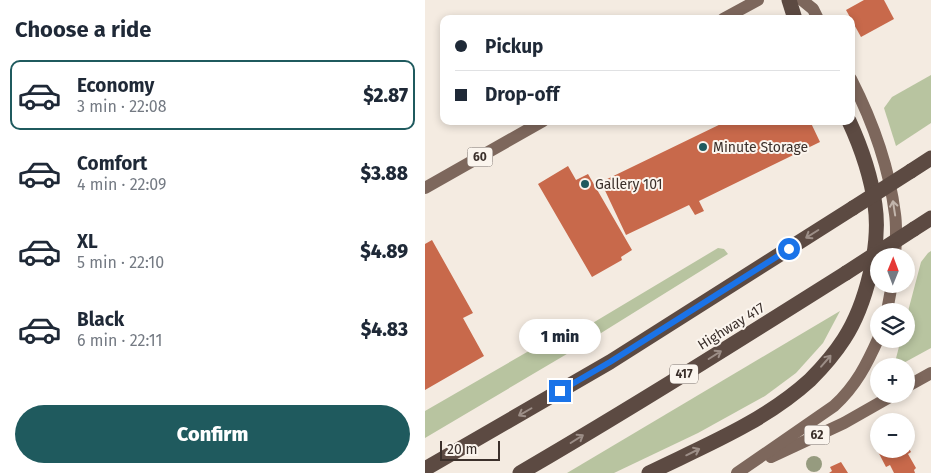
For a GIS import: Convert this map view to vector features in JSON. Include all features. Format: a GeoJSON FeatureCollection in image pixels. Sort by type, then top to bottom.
{"type":"FeatureCollection","features":[{"type":"Feature","properties":{"kind":"highway"},"geometry":{"type":"LineString","coordinates":[[789,0],[794,15]]}},
{"type":"Feature","properties":{"kind":"highway"},"geometry":{"type":"LineString","coordinates":[[649,473],[771,410],[810,380],[844,339],[865,292],[873,261],[876,234],[875,206],[869,176],[851,125]]}},
{"type":"Feature","properties":{"kind":"highway"},"geometry":{"type":"LineString","coordinates":[[425,469],[610,362],[931,158]]}},
{"type":"Feature","properties":{"kind":"highway","name":"Highway 417"},"geometry":{"type":"LineString","coordinates":[[520,473],[699,365],[931,218]]}},
{"type":"Feature","properties":{"kind":"main road"},"geometry":{"type":"LineString","coordinates":[[730,15],[758,0]]}},
{"type":"Feature","properties":{"kind":"main road"},"geometry":{"type":"LineString","coordinates":[[802,0],[813,9],[816,15]]}},
{"type":"Feature","properties":{"kind":"main road"},"geometry":{"type":"LineString","coordinates":[[855,88],[879,147],[892,195],[895,216],[895,248]]}},
{"type":"Feature","properties":{"kind":"main road","name":"60"},"geometry":{"type":"LineString","coordinates":[[425,188],[536,125]]}},
{"type":"Feature","properties":{"kind":"main road"},"geometry":{"type":"LineString","coordinates":[[737,473],[834,406],[845,396],[864,370],[874,348]]}},
{"type":"Feature","properties":{"kind":"main road"},"geometry":{"type":"LineString","coordinates":[[915,383],[931,373]]}},
{"type":"Feature","properties":{"kind":"main road","name":"62"},"geometry":{"type":"LineString","coordinates":[[737,473],[844,423],[879,403]]}},
{"type":"Feature","properties":{"kind":"green space"},"geometry":{"type":"Polygon","coordinates":[[[931,75],[931,123],[896,146],[884,108],[892,97],[931,75]]]}},
{"type":"Feature","properties":{"kind":"green space"},"geometry":{"type":"Polygon","coordinates":[[[718,248],[724,249],[728,254],[577,348],[425,438],[425,411],[574,325],[585,321],[591,324],[718,248]]]}},
{"type":"Feature","properties":{"kind":"green space"},"geometry":{"type":"Polygon","coordinates":[[[931,251],[931,348],[913,358],[896,358],[899,348],[915,348],[915,303],[910,303],[913,293],[915,293],[915,285],[921,262],[931,251]]]}},
{"type":"Feature","properties":{"kind":"green space"},"geometry":{"type":"Polygon","coordinates":[[[840,311],[823,343],[796,373],[765,396],[698,433],[614,473],[567,473],[840,311]]]}},
{"type":"Feature","properties":{"kind":"building"},"geometry":{"type":"Polygon","coordinates":[[[864,0],[884,0],[894,19],[861,37],[855,26],[855,15],[849,15],[846,10],[864,0]]]}},
{"type":"Feature","properties":{"kind":"building"},"geometry":{"type":"Polygon","coordinates":[[[719,125],[812,125],[820,142],[699,201],[704,211],[695,215],[689,205],[626,235],[601,182],[719,125]]]}},
{"type":"Feature","properties":{"kind":"building"},"geometry":{"type":"Polygon","coordinates":[[[568,166],[576,180],[588,174],[632,250],[621,257],[622,260],[592,277],[538,184],[568,166]]]}},
{"type":"Feature","properties":{"kind":"building"},"geometry":{"type":"Polygon","coordinates":[[[432,240],[473,313],[463,318],[484,356],[425,390],[425,244],[432,240]]]}},
{"type":"Feature","properties":{"kind":"building"},"geometry":{"type":"Polygon","coordinates":[[[881,458],[910,458],[916,468],[914,470],[915,473],[894,473],[890,465],[886,467],[881,458]]]}},
{"type":"Feature","properties":{"kind":"building"},"geometry":{"type":"Polygon","coordinates":[[[841,462],[848,473],[829,473],[832,471],[830,467],[841,462]]]}},
{"type":"Feature","properties":{"kind":"place","name":"Minute Storage"},"geometry":{"type":"Point","coordinates":[703,147]}},
{"type":"Feature","properties":{"kind":"place","name":"Gallery 101"},"geometry":{"type":"Point","coordinates":[585,184]}},
{"type":"Feature","properties":{"kind":"route"},"geometry":{"type":"LineString","coordinates":[[560,391],[610,362],[789,249]]}}]}
